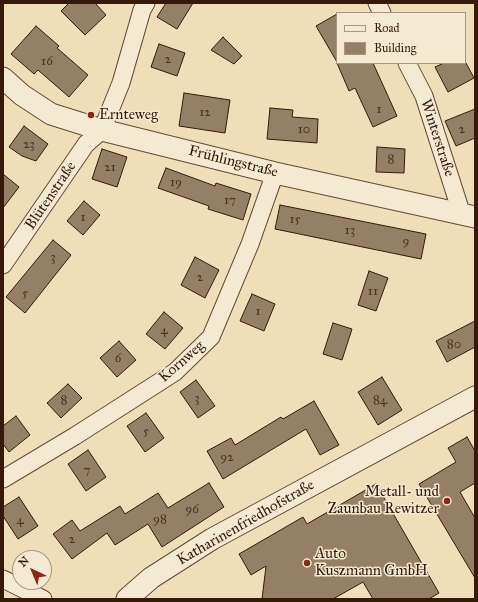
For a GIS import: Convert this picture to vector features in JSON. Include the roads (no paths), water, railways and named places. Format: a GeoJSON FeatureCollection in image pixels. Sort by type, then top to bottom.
{"type":"FeatureCollection","features":[{"type":"Feature","properties":{"kind":"street"},"geometry":{"type":"LineString","coordinates":[[102,130],[121,82],[142,10],[146,3]]}},
{"type":"Feature","properties":{"kind":"street"},"geometry":{"type":"LineString","coordinates":[[376,3],[381,12]]}},
{"type":"Feature","properties":{"kind":"street","name":"Winterstraße"},"geometry":{"type":"LineString","coordinates":[[408,64],[424,96],[468,216]]}},
{"type":"Feature","properties":{"kind":"street","name":"Frühlingstraße"},"geometry":{"type":"LineString","coordinates":[[3,78],[22,95],[52,114],[102,130],[275,173],[468,216]]}},
{"type":"Feature","properties":{"kind":"street","name":"Blütenstraße"},"geometry":{"type":"LineString","coordinates":[[3,265],[86,144],[102,130]]}},
{"type":"Feature","properties":{"kind":"street","name":"Kornweg"},"geometry":{"type":"LineString","coordinates":[[3,479],[75,436],[176,372],[210,338],[250,244],[275,173]]}},
{"type":"Feature","properties":{"kind":"street","name":"Katharinenfriedhofstraße"},"geometry":{"type":"LineString","coordinates":[[127,599],[151,578],[212,539],[475,397]]}},
{"type":"Feature","properties":{"kind":"street"},"geometry":{"type":"LineString","coordinates":[[3,579],[43,599]]}},
{"type":"Feature","properties":{"kind":"place","name":"Ernteweg"},"geometry":{"type":"Point","coordinates":[91,115]}},
{"type":"Feature","properties":{"kind":"place","name":"Metall- und Zaunbau Rewitzer"},"geometry":{"type":"Point","coordinates":[447,501]}},
{"type":"Feature","properties":{"kind":"place","name":"Auto Kuszmann GmbH"},"geometry":{"type":"Point","coordinates":[307,563]}}]}
